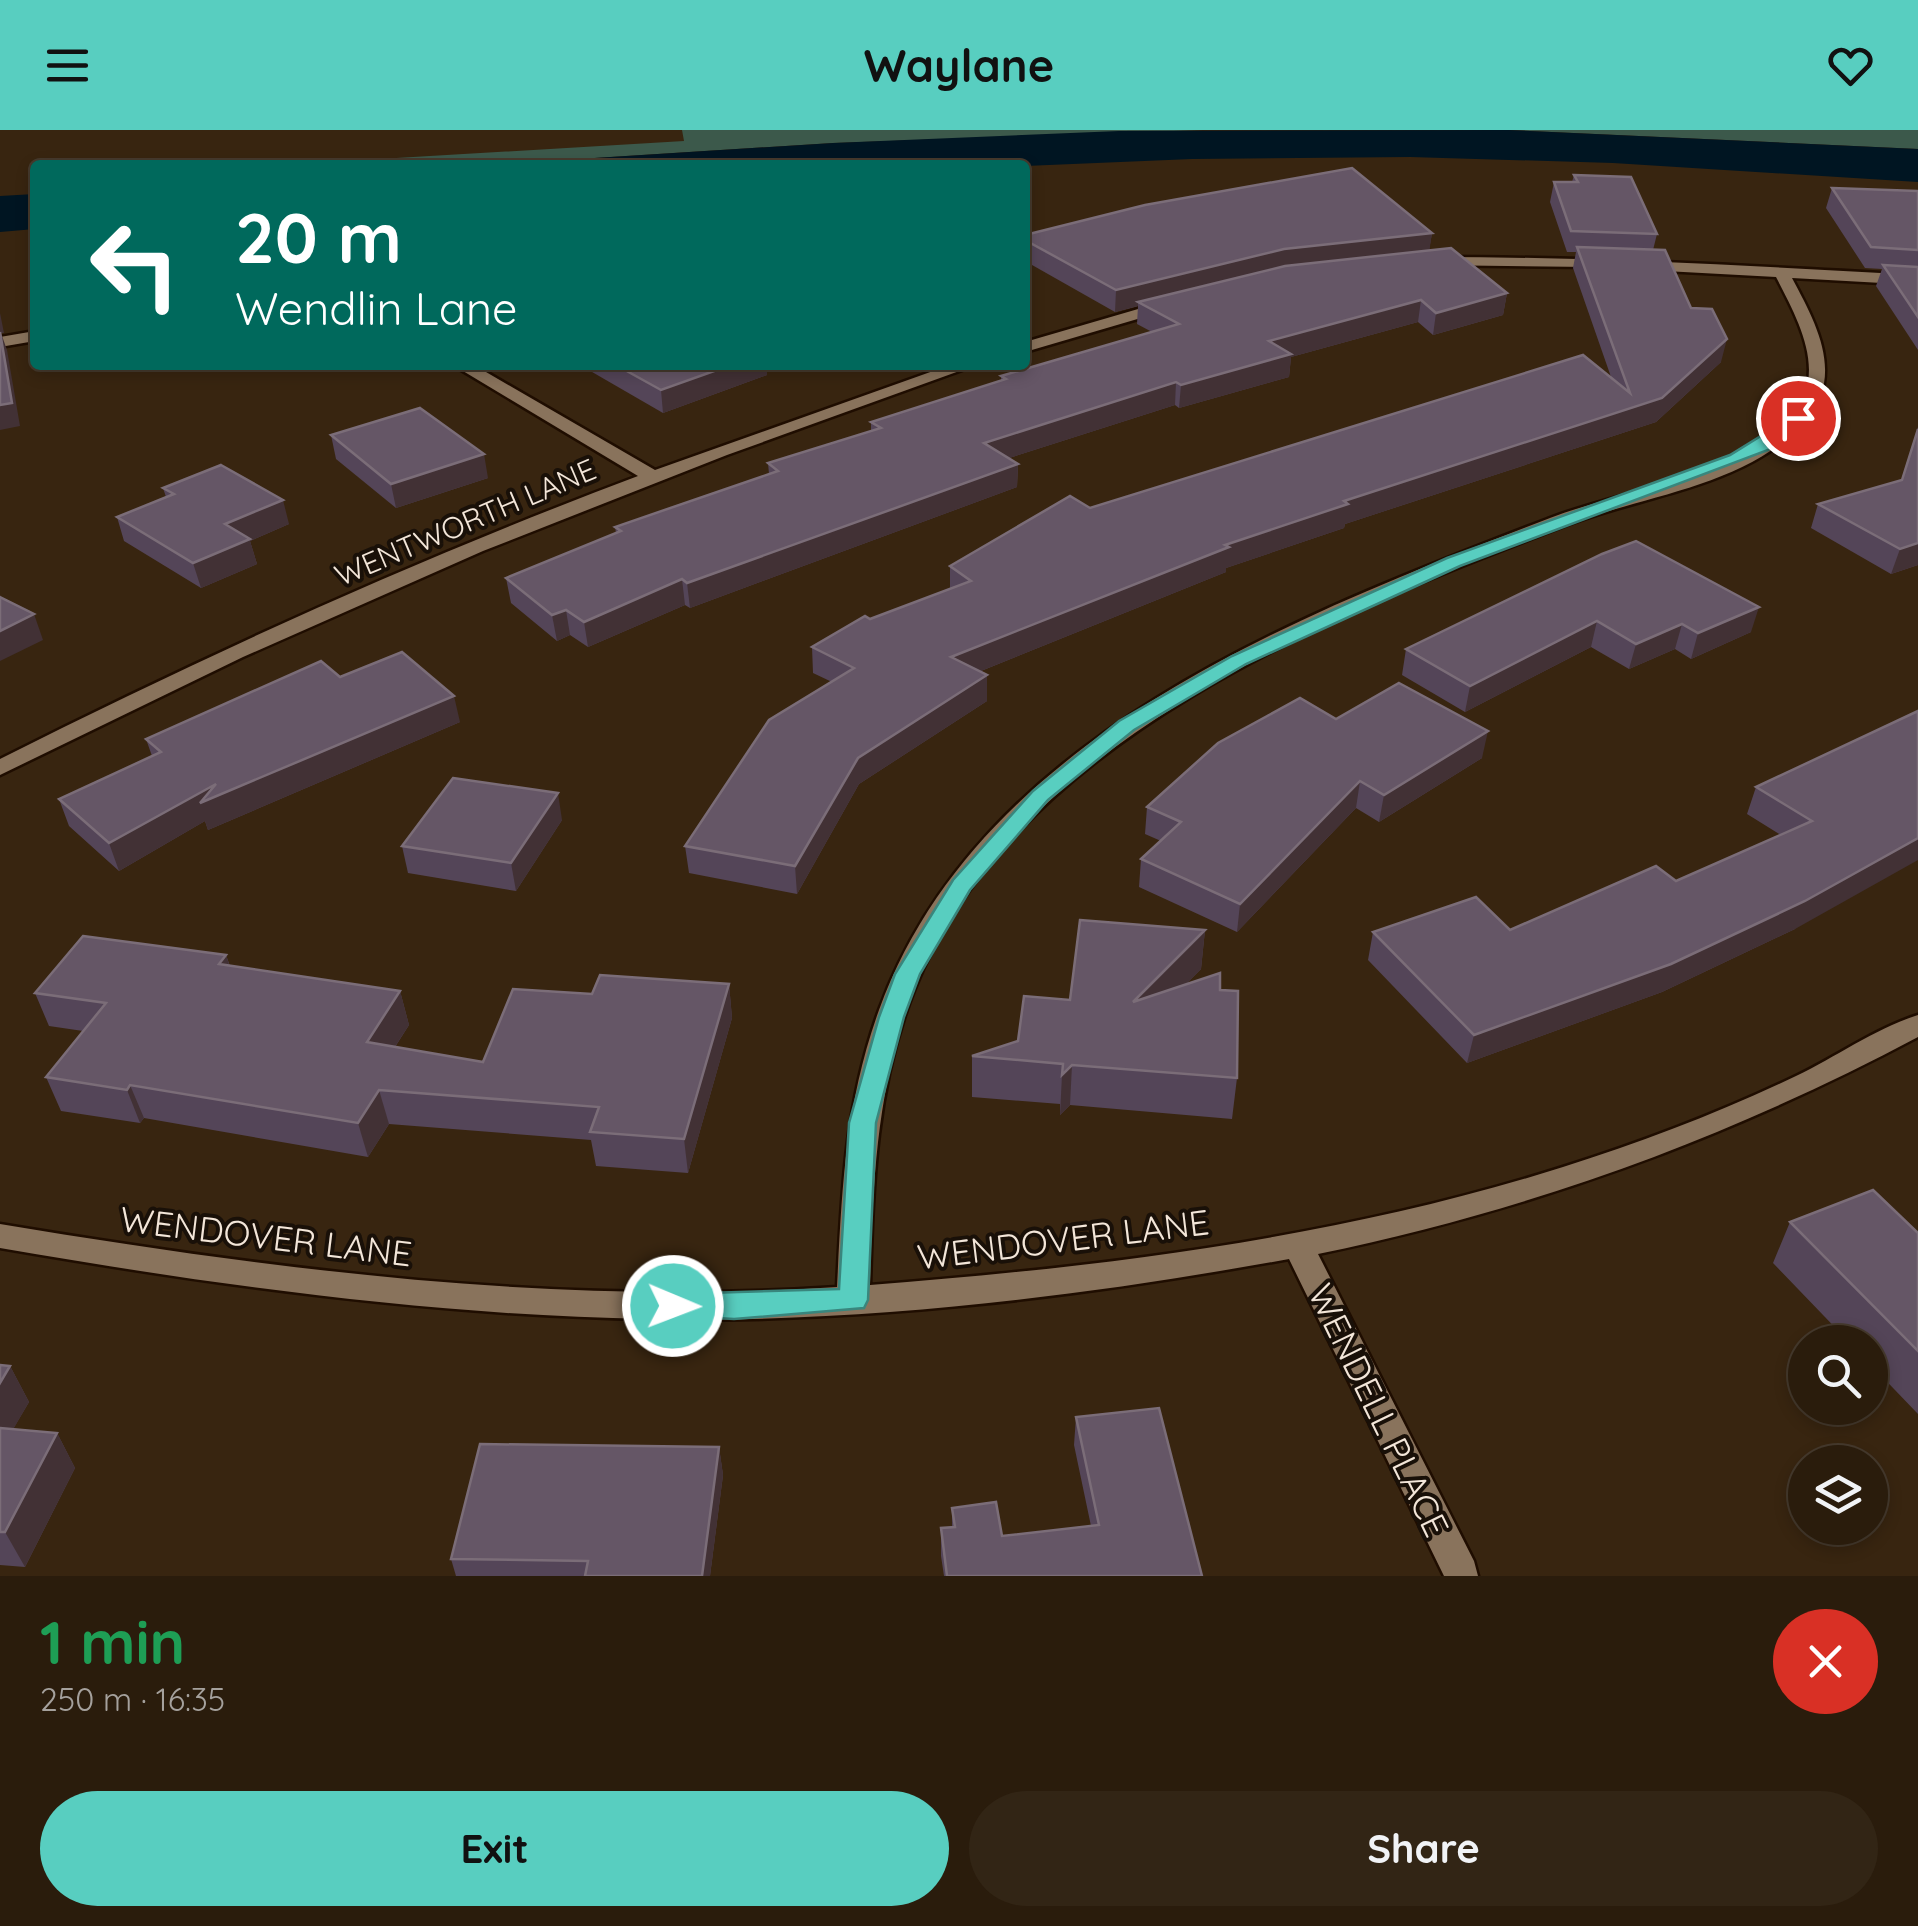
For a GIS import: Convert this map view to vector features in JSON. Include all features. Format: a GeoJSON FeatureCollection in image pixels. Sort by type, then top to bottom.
{"type":"FeatureCollection","features":[{"type":"Feature","properties":{"kind":"street"},"geometry":{"type":"LineString","coordinates":[[1420,262],[1542,261],[1918,280]]}},
{"type":"Feature","properties":{"kind":"street"},"geometry":{"type":"LineString","coordinates":[[853,1300],[862,1123],[891,1017],[908,974],[934,927],[996,843],[1082,758],[1127,725],[1239,660],[1454,562],[1723,464],[1771,440],[1798,418],[1819,380],[1814,340],[1781,272]]}},
{"type":"Feature","properties":{"kind":"street"},"geometry":{"type":"LineString","coordinates":[[1030,346],[1184,301]]}},
{"type":"Feature","properties":{"kind":"street"},"geometry":{"type":"LineString","coordinates":[[0,342],[30,337]]}},
{"type":"Feature","properties":{"kind":"street"},"geometry":{"type":"LineString","coordinates":[[471,370],[652,476]]}},
{"type":"Feature","properties":{"kind":"street","name":"WENTWORTH LANE"},"geometry":{"type":"LineString","coordinates":[[0,768],[365,596],[652,476],[953,370]]}},
{"type":"Feature","properties":{"kind":"street","name":"WENDOVER LANE"},"geometry":{"type":"LineString","coordinates":[[0,1236],[233,1274],[469,1298],[734,1307],[853,1300],[1136,1272],[1406,1224],[1602,1165],[1795,1091],[1918,1026]]}},
{"type":"Feature","properties":{"kind":"street","name":"WENDELL PLACE"},"geometry":{"type":"LineString","coordinates":[[1298,1246],[1461,1574]]}},
{"type":"Feature","properties":{"kind":"green space"},"geometry":{"type":"Polygon","coordinates":[[[682,130],[1203,130],[833,143],[565,160],[363,160],[684,141],[682,130]]]}},
{"type":"Feature","properties":{"kind":"green space"},"geometry":{"type":"Polygon","coordinates":[[[1508,130],[1918,130],[1918,149],[1508,130]]]}},
{"type":"Feature","properties":{"kind":"water"},"geometry":{"type":"Polygon","coordinates":[[[1508,130],[1918,149],[1918,182],[1613,163],[1410,157],[1192,159],[1030,166],[1030,160],[565,160],[1119,131],[1508,130]]]}},
{"type":"Feature","properties":{"kind":"water"},"geometry":{"type":"Polygon","coordinates":[[[30,194],[30,229],[0,232],[0,196],[30,194]]]}},
{"type":"Feature","properties":{"kind":"building"},"geometry":{"type":"Polygon","coordinates":[[[1352,168],[1432,233],[1284,249],[1116,290],[1030,243],[1030,234],[1145,205],[1352,168]]]}},
{"type":"Feature","properties":{"kind":"building"},"geometry":{"type":"Polygon","coordinates":[[[1574,175],[1631,177],[1657,234],[1571,231],[1554,182],[1578,182],[1574,175]]]}},
{"type":"Feature","properties":{"kind":"building"},"geometry":{"type":"Polygon","coordinates":[[[1832,188],[1918,191],[1918,250],[1871,247],[1832,188]]]}},
{"type":"Feature","properties":{"kind":"building"},"geometry":{"type":"Polygon","coordinates":[[[1577,247],[1665,250],[1691,308],[1712,309],[1727,339],[1662,398],[1344,501],[1348,504],[1225,545],[1229,547],[951,657],[987,675],[858,758],[795,866],[685,846],[769,720],[854,668],[812,647],[865,616],[870,619],[971,581],[950,566],[1070,496],[1090,508],[1583,355],[1630,393],[1577,247]]]}},
{"type":"Feature","properties":{"kind":"building"},"geometry":{"type":"Polygon","coordinates":[[[1451,248],[1507,293],[1436,313],[1421,300],[1269,341],[1291,354],[1181,385],[1176,382],[984,443],[1018,464],[687,583],[682,579],[584,622],[566,610],[552,615],[506,578],[621,531],[615,527],[778,471],[768,463],[881,428],[871,422],[1006,379],[1001,376],[1179,324],[1138,302],[1285,266],[1451,248]]]}},
{"type":"Feature","properties":{"kind":"building"},"geometry":{"type":"Polygon","coordinates":[[[1883,265],[1918,267],[1918,317],[1883,265]]]}},
{"type":"Feature","properties":{"kind":"building"},"geometry":{"type":"Polygon","coordinates":[[[0,332],[12,403],[0,405],[0,332]]]}},
{"type":"Feature","properties":{"kind":"building"},"geometry":{"type":"Polygon","coordinates":[[[625,370],[717,370],[661,390],[625,370]]]}},
{"type":"Feature","properties":{"kind":"building"},"geometry":{"type":"Polygon","coordinates":[[[420,408],[484,454],[391,484],[331,435],[420,408]]]}},
{"type":"Feature","properties":{"kind":"building"},"geometry":{"type":"Polygon","coordinates":[[[1918,429],[1918,543],[1900,549],[1818,504],[1902,480],[1918,429]]]}},
{"type":"Feature","properties":{"kind":"building"},"geometry":{"type":"Polygon","coordinates":[[[221,465],[283,500],[225,524],[250,539],[193,563],[117,517],[174,494],[163,488],[221,465]]]}},
{"type":"Feature","properties":{"kind":"building"},"geometry":{"type":"Polygon","coordinates":[[[1636,541],[1759,607],[1698,633],[1682,624],[1636,644],[1597,621],[1470,686],[1406,649],[1602,554],[1636,541]]]}},
{"type":"Feature","properties":{"kind":"building"},"geometry":{"type":"Polygon","coordinates":[[[0,597],[34,614],[0,631],[0,597]]]}},
{"type":"Feature","properties":{"kind":"building"},"geometry":{"type":"Polygon","coordinates":[[[402,652],[454,696],[200,803],[216,784],[109,843],[59,799],[161,752],[146,739],[321,661],[340,677],[402,652]]]}},
{"type":"Feature","properties":{"kind":"building"},"geometry":{"type":"Polygon","coordinates":[[[1399,683],[1488,731],[1384,795],[1360,781],[1240,904],[1141,859],[1181,822],[1147,807],[1218,743],[1300,698],[1336,719],[1399,683]]]}},
{"type":"Feature","properties":{"kind":"building"},"geometry":{"type":"Polygon","coordinates":[[[1918,711],[1918,838],[1805,901],[1671,964],[1474,1035],[1373,932],[1476,897],[1510,930],[1656,866],[1676,881],[1812,821],[1756,787],[1918,711]]]}},
{"type":"Feature","properties":{"kind":"building"},"geometry":{"type":"Polygon","coordinates":[[[453,778],[558,793],[511,863],[402,846],[453,778]]]}},
{"type":"Feature","properties":{"kind":"building"},"geometry":{"type":"Polygon","coordinates":[[[1080,920],[1205,930],[1133,1002],[1220,973],[1220,990],[1238,991],[1237,1078],[1072,1065],[1062,1075],[1063,1064],[972,1056],[1018,1041],[1024,996],[1070,1000],[1080,920]]]}},
{"type":"Feature","properties":{"kind":"building"},"geometry":{"type":"Polygon","coordinates":[[[83,936],[226,955],[219,964],[400,991],[367,1042],[483,1062],[513,989],[592,994],[600,975],[729,984],[684,1139],[590,1132],[599,1107],[379,1090],[358,1123],[130,1085],[127,1090],[46,1077],[106,1003],[35,993],[83,936]]]}},
{"type":"Feature","properties":{"kind":"building"},"geometry":{"type":"Polygon","coordinates":[[[1873,1190],[1918,1233],[1918,1351],[1790,1222],[1873,1190]]]}},
{"type":"Feature","properties":{"kind":"building"},"geometry":{"type":"Polygon","coordinates":[[[0,1365],[10,1366],[0,1383],[0,1365]]]}},
{"type":"Feature","properties":{"kind":"building"},"geometry":{"type":"Polygon","coordinates":[[[1159,1408],[1202,1576],[947,1576],[941,1528],[955,1527],[952,1508],[996,1502],[1002,1536],[1099,1525],[1076,1417],[1159,1408]]]}},
{"type":"Feature","properties":{"kind":"building"},"geometry":{"type":"Polygon","coordinates":[[[0,1428],[57,1433],[5,1532],[0,1532],[0,1428]]]}},
{"type":"Feature","properties":{"kind":"building"},"geometry":{"type":"Polygon","coordinates":[[[480,1444],[719,1447],[702,1576],[585,1576],[588,1561],[451,1559],[480,1444]]]}},
{"type":"Feature","properties":{"kind":"route"},"geometry":{"type":"LineString","coordinates":[[673,1306],[734,1307],[853,1300],[862,1123],[891,1017],[908,974],[961,886],[1040,796],[1082,758],[1127,725],[1239,660],[1454,562],[1736,459],[1762,446],[1798,418]]}}]}
